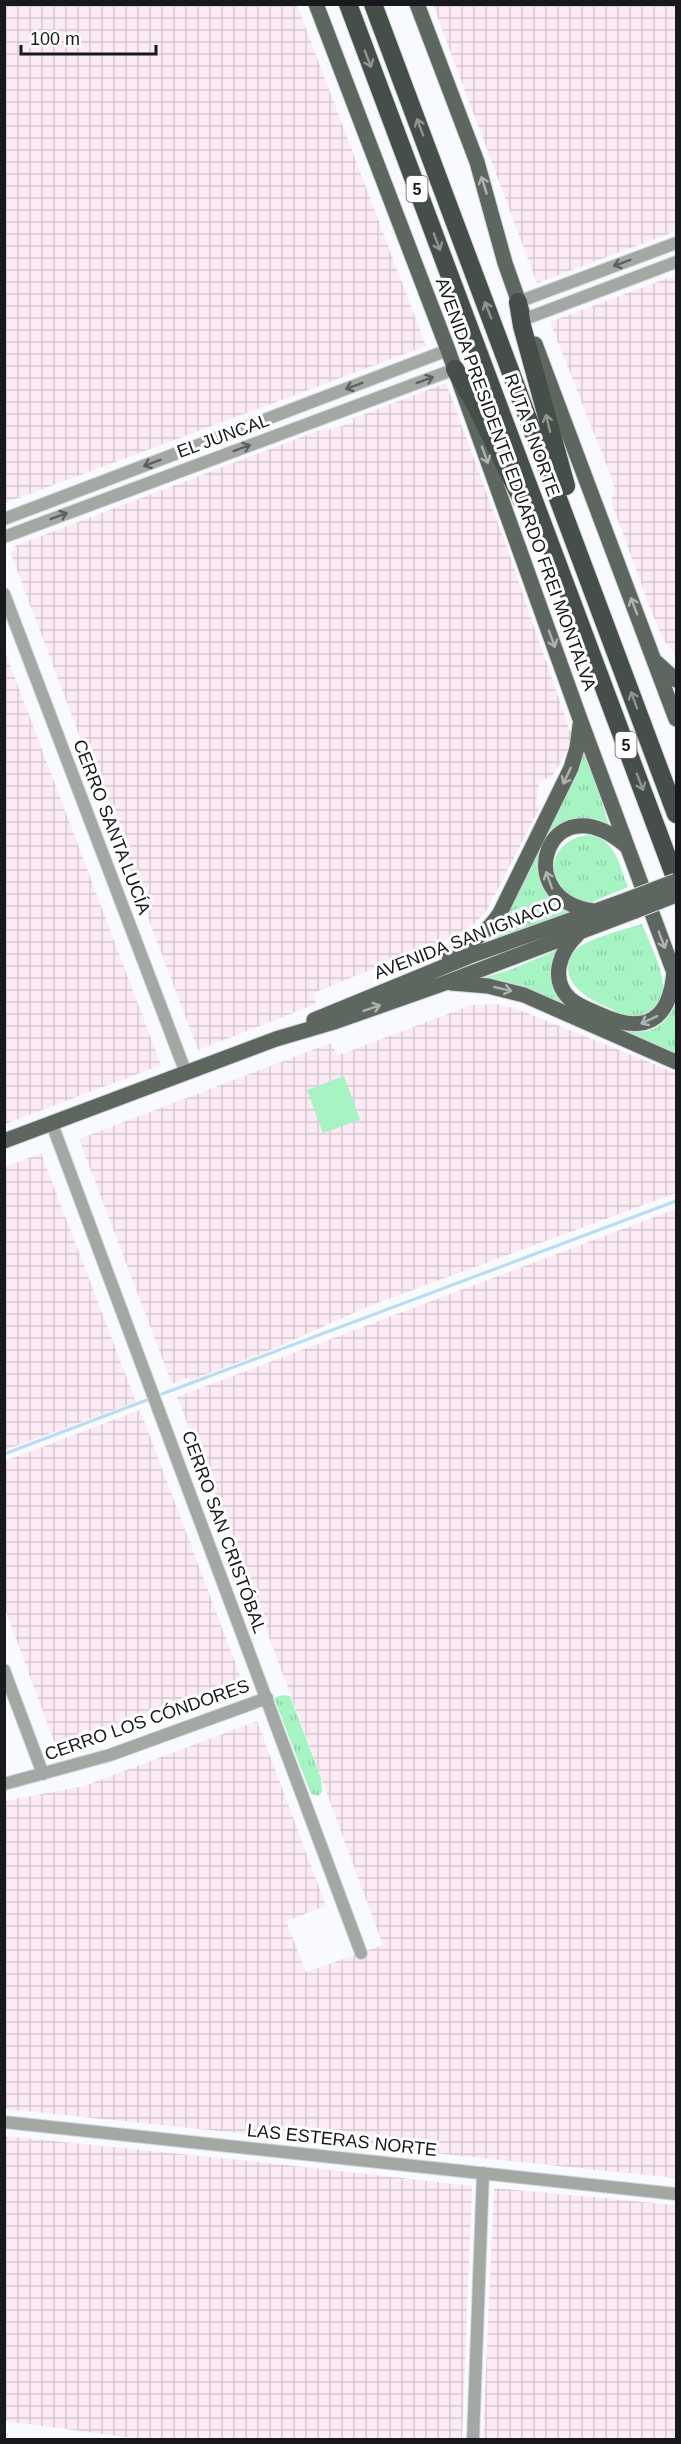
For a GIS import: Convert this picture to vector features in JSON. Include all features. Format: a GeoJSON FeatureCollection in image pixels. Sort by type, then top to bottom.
{"type":"FeatureCollection","features":[{"type":"Feature","properties":{"kind":"highway","name":"RUTA 5 NORTE"},"geometry":{"type":"LineString","coordinates":[[348,4],[676,881]]}},
{"type":"Feature","properties":{"kind":"highway","name":"RUTA 5 NORTE"},"geometry":{"type":"LineString","coordinates":[[373,4],[676,814]]}},
{"type":"Feature","properties":{"kind":"highway"},"geometry":{"type":"LineString","coordinates":[[522,310],[522,326],[590,581]]}},
{"type":"Feature","properties":{"kind":"highway"},"geometry":{"type":"LineString","coordinates":[[455,369],[481,416],[575,609]]}},
{"type":"Feature","properties":{"kind":"main road","name":"AVENIDA PRESIDENTE EDUARDO FREI MONTALVA"},"geometry":{"type":"LineString","coordinates":[[316,4],[448,350],[580,719],[675,975]]}},
{"type":"Feature","properties":{"kind":"main road"},"geometry":{"type":"LineString","coordinates":[[417,4],[477,162],[505,263],[522,310],[676,719]]}},
{"type":"Feature","properties":{"kind":"main road"},"geometry":{"type":"LineString","coordinates":[[654,661],[676,680]]}},
{"type":"Feature","properties":{"kind":"main road"},"geometry":{"type":"LineString","coordinates":[[423,974],[439,961],[477,939],[491,927],[500,913],[571,768],[579,740],[580,719]]}},
{"type":"Feature","properties":{"kind":"main road"},"geometry":{"type":"LineString","coordinates":[[594,911],[573,905],[559,897],[552,888],[546,873],[545,861],[550,843],[567,829],[586,825],[605,830],[627,846]]}},
{"type":"Feature","properties":{"kind":"main road","name":"AVENIDA SAN IGNACIO"},"geometry":{"type":"LineString","coordinates":[[4,1142],[276,1039],[338,1021],[583,930],[676,881]]}},
{"type":"Feature","properties":{"kind":"main road","name":"AVENIDA SAN IGNACIO"},"geometry":{"type":"LineString","coordinates":[[276,1039],[320,1017],[423,974],[594,911],[676,895]]}},
{"type":"Feature","properties":{"kind":"main road"},"geometry":{"type":"LineString","coordinates":[[583,930],[564,952],[558,972],[566,994],[574,1003],[624,1024],[647,1023],[666,1007],[675,975]]}},
{"type":"Feature","properties":{"kind":"main road"},"geometry":{"type":"LineString","coordinates":[[444,983],[488,986],[524,995],[676,1062]]}},
{"type":"Feature","properties":{"kind":"street"},"geometry":{"type":"LineString","coordinates":[[522,310],[596,273],[676,243]]}},
{"type":"Feature","properties":{"kind":"street"},"geometry":{"type":"LineString","coordinates":[[522,310],[602,290],[676,262]]}},
{"type":"Feature","properties":{"kind":"street"},"geometry":{"type":"LineString","coordinates":[[596,273],[602,290]]}},
{"type":"Feature","properties":{"kind":"street","name":"EL JUNCAL"},"geometry":{"type":"LineString","coordinates":[[4,519],[448,350]]}},
{"type":"Feature","properties":{"kind":"street","name":"EL JUNCAL"},"geometry":{"type":"LineString","coordinates":[[4,537],[455,369]]}},
{"type":"Feature","properties":{"kind":"street","name":"CERRO SANTA LUCÍA"},"geometry":{"type":"LineString","coordinates":[[4,594],[186,1073]]}},
{"type":"Feature","properties":{"kind":"street","name":"CERRO SAN CRISTÓBAL"},"geometry":{"type":"LineString","coordinates":[[52,1124],[361,1953]]}},
{"type":"Feature","properties":{"kind":"street"},"geometry":{"type":"LineString","coordinates":[[4,1670],[44,1774]]}},
{"type":"Feature","properties":{"kind":"street","name":"CERRO LOS CÓNDORES"},"geometry":{"type":"LineString","coordinates":[[4,1784],[110,1755],[267,1698]]}},
{"type":"Feature","properties":{"kind":"street","name":"LAS ESTERAS NORTE"},"geometry":{"type":"LineString","coordinates":[[4,2122],[676,2194]]}},
{"type":"Feature","properties":{"kind":"street"},"geometry":{"type":"LineString","coordinates":[[473,2439],[483,2173]]}},
{"type":"Feature","properties":{"kind":"shaded area"},"geometry":{"type":"Polygon","coordinates":[[[5,4],[297,5],[426,346],[5,503],[5,4]]]}},
{"type":"Feature","properties":{"kind":"shaded area"},"geometry":{"type":"Polygon","coordinates":[[[433,5],[676,5],[676,231],[537,283],[433,5]]]}},
{"type":"Feature","properties":{"kind":"shaded area"},"geometry":{"type":"Polygon","coordinates":[[[676,275],[676,656],[663,639],[652,613],[611,501],[615,491],[612,479],[550,322],[676,275]]]}},
{"type":"Feature","properties":{"kind":"shaded area"},"geometry":{"type":"Polygon","coordinates":[[[446,383],[506,545],[572,737],[568,749],[552,777],[539,781],[536,805],[540,807],[485,913],[466,931],[313,993],[316,1004],[198,1050],[11,554],[15,546],[328,427],[330,430],[354,422],[352,419],[446,383]]]}},
{"type":"Feature","properties":{"kind":"shaded area"},"geometry":{"type":"Polygon","coordinates":[[[4,649],[161,1065],[5,1124],[4,1124],[4,649]]]}},
{"type":"Feature","properties":{"kind":"shaded area"},"geometry":{"type":"Polygon","coordinates":[[[497,1004],[517,1009],[676,1073],[676,1193],[369,1306],[266,1352],[191,1380],[189,1377],[172,1384],[79,1139],[331,1043],[337,1056],[471,1005],[497,1004]]]}},
{"type":"Feature","properties":{"kind":"shaded area"},"geometry":{"type":"Polygon","coordinates":[[[41,1153],[136,1402],[5,1450],[5,1167],[41,1153]]]}},
{"type":"Feature","properties":{"kind":"shaded area"},"geometry":{"type":"Polygon","coordinates":[[[676,1209],[676,2178],[5,2109],[5,1801],[84,1786],[257,1721],[326,1906],[286,1921],[306,1972],[383,1945],[234,1542],[177,1397],[676,1209]]]}},
{"type":"Feature","properties":{"kind":"shaded area"},"geometry":{"type":"Polygon","coordinates":[[[140,1410],[242,1681],[58,1752],[5,1609],[5,1461],[140,1410]]]}},
{"type":"Feature","properties":{"kind":"shaded area"},"geometry":{"type":"Polygon","coordinates":[[[5,2136],[472,2186],[462,2439],[141,2439],[5,2421],[5,2136]]]}},
{"type":"Feature","properties":{"kind":"shaded area"},"geometry":{"type":"Polygon","coordinates":[[[494,2188],[676,2205],[676,2439],[483,2439],[494,2188]]]}},
{"type":"Feature","properties":{"kind":"green space"},"geometry":{"type":"Polygon","coordinates":[[[585,747],[609,826],[594,821],[578,820],[539,862],[548,892],[558,903],[572,911],[496,939],[490,935],[585,747]]]}},
{"type":"Feature","properties":{"kind":"green space"},"geometry":{"type":"Polygon","coordinates":[[[589,835],[598,837],[611,847],[628,887],[590,903],[567,896],[556,878],[554,867],[562,847],[574,839],[589,835]]]}},
{"type":"Feature","properties":{"kind":"green space"},"geometry":{"type":"Polygon","coordinates":[[[642,924],[659,965],[663,989],[654,1009],[639,1017],[633,1017],[626,1016],[590,998],[575,986],[568,970],[569,961],[575,951],[587,942],[642,924]]]}},
{"type":"Feature","properties":{"kind":"green space"},"geometry":{"type":"Polygon","coordinates":[[[557,950],[554,959],[553,983],[582,1006],[616,1026],[633,1031],[650,1030],[664,1022],[676,1003],[676,1058],[479,979],[510,970],[557,950]]]}},
{"type":"Feature","properties":{"kind":"green space"},"geometry":{"type":"Polygon","coordinates":[[[344,1076],[360,1120],[323,1133],[307,1090],[344,1076]]]}},
{"type":"Feature","properties":{"kind":"green space"},"geometry":{"type":"Polygon","coordinates":[[[283,1695],[290,1696],[321,1778],[322,1792],[319,1796],[311,1794],[274,1698],[283,1695]]]}},
{"type":"Feature","properties":{"kind":"waterway"},"geometry":{"type":"LineString","coordinates":[[162,1394],[676,1201]]}},
{"type":"Feature","properties":{"kind":"waterway"},"geometry":{"type":"LineString","coordinates":[[4,1454],[147,1400]]}}]}
